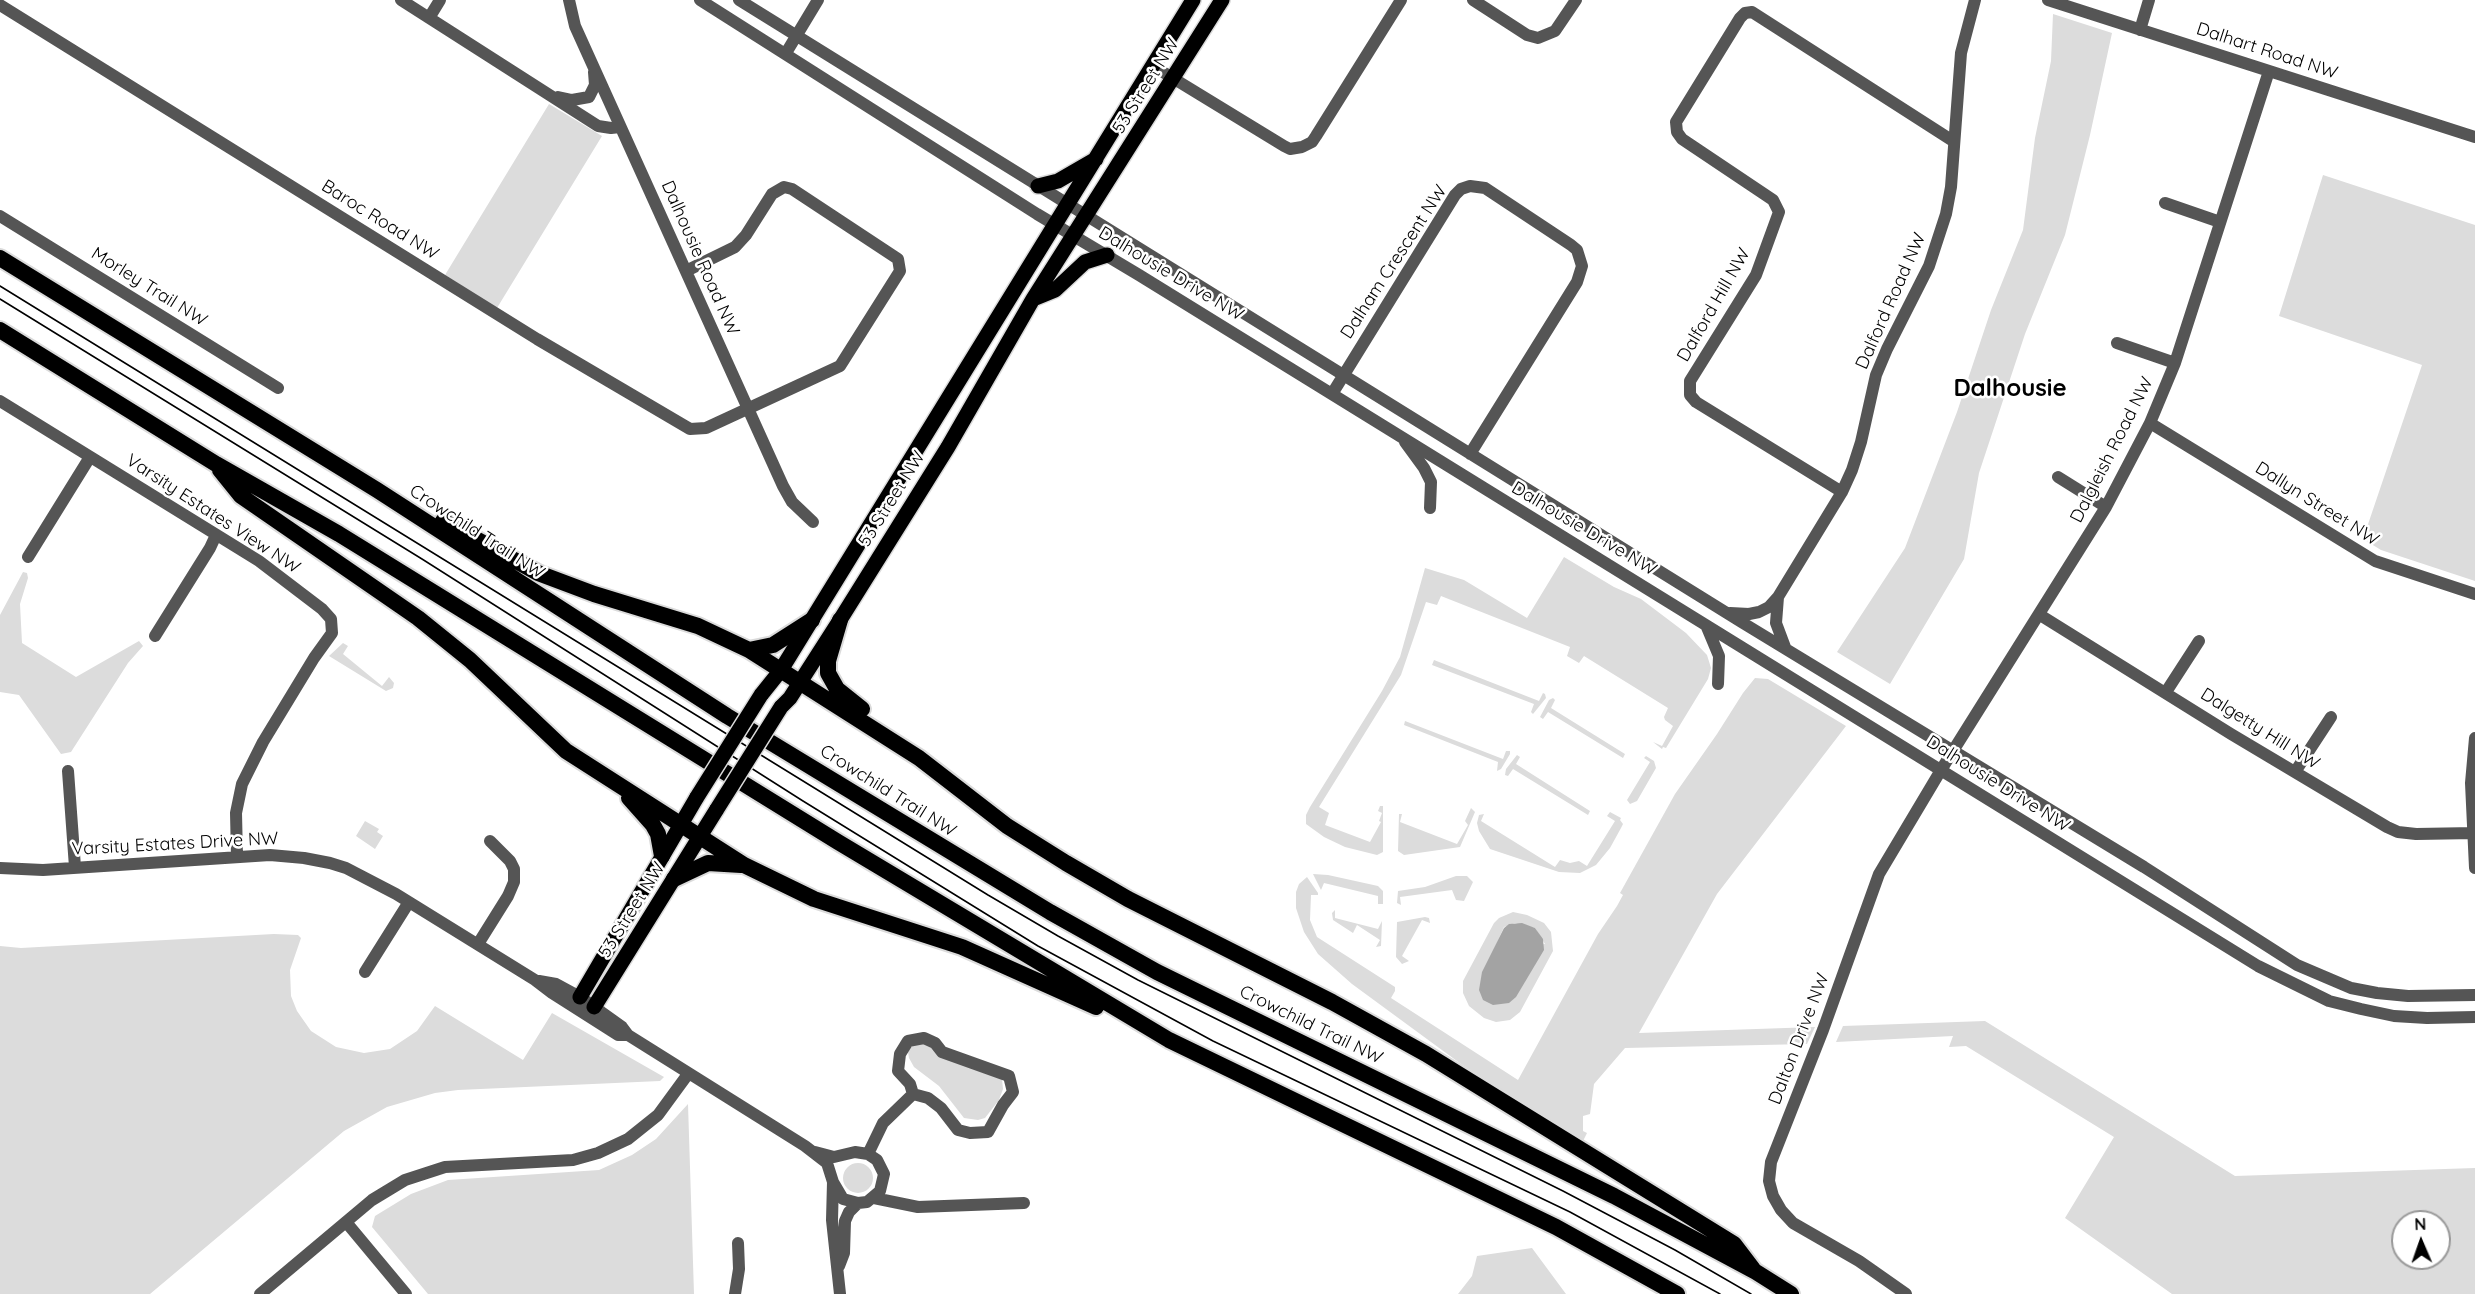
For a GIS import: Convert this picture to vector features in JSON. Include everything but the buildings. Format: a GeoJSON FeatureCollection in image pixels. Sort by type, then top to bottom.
{"type":"FeatureCollection","features":[{"type":"Feature","properties":{"kind":"highway","name":"Crowchild Trail NW"},"geometry":{"type":"LineString","coordinates":[[0,258],[377,490],[727,716],[1060,917],[1157,972],[1509,1143],[1756,1272],[1791,1294]]}},
{"type":"Feature","properties":{"kind":"highway"},"geometry":{"type":"LineString","coordinates":[[0,330],[216,464],[339,534],[838,842],[1169,1040]]}},
{"type":"Feature","properties":{"kind":"highway"},"geometry":{"type":"LineString","coordinates":[[216,464],[241,496],[418,618],[470,660],[566,751],[744,865],[814,899],[971,951],[1169,1040],[1556,1227],[1677,1294]]}},
{"type":"Feature","properties":{"kind":"highway"},"geometry":{"type":"LineString","coordinates":[[377,490],[405,500],[538,573],[594,594],[698,626],[749,650],[919,758],[1007,826],[1066,863],[1128,899],[1332,1002],[1426,1054],[1734,1244],[1756,1272]]}},
{"type":"Feature","properties":{"kind":"highway"},"geometry":{"type":"LineString","coordinates":[[749,650],[773,645],[812,620]]}},
{"type":"Feature","properties":{"kind":"highway"},"geometry":{"type":"LineString","coordinates":[[840,620],[828,661],[831,681],[846,698],[908,743],[919,758]]}},
{"type":"Feature","properties":{"kind":"highway"},"geometry":{"type":"LineString","coordinates":[[624,790],[629,799],[654,825],[662,856]]}},
{"type":"Feature","properties":{"kind":"highway"},"geometry":{"type":"LineString","coordinates":[[674,879],[708,863],[744,865]]}},
{"type":"Feature","properties":{"kind":"main road","name":"53 Street NW"},"geometry":{"type":"LineString","coordinates":[[577,1002],[662,856],[683,825],[697,797],[761,695],[781,670],[1193,0]]}},
{"type":"Feature","properties":{"kind":"main road","name":"53 Street NW"},"geometry":{"type":"LineString","coordinates":[[591,1011],[781,707],[840,620],[948,447],[1033,299],[1222,0]]}},
{"type":"Feature","properties":{"kind":"main road"},"geometry":{"type":"LineString","coordinates":[[1038,186],[1058,181],[1096,159]]}},
{"type":"Feature","properties":{"kind":"main road"},"geometry":{"type":"LineString","coordinates":[[1033,299],[1055,290],[1085,262],[1107,255]]}},
{"type":"Feature","properties":{"kind":"street"},"geometry":{"type":"LineString","coordinates":[[401,0],[598,126],[620,127]]}},
{"type":"Feature","properties":{"kind":"street"},"geometry":{"type":"LineString","coordinates":[[429,18],[440,0]]}},
{"type":"Feature","properties":{"kind":"street","name":"Dalhousie Road NW"},"geometry":{"type":"LineString","coordinates":[[569,0],[575,27],[789,496],[813,522]]}},
{"type":"Feature","properties":{"kind":"street","name":"Dalhousie Drive NW"},"geometry":{"type":"LineString","coordinates":[[700,0],[1055,225],[1401,436],[2258,966],[2329,1000],[2394,1016],[2475,1017]]}},
{"type":"Feature","properties":{"kind":"street","name":"Dalhousie Drive NW"},"geometry":{"type":"LineString","coordinates":[[739,0],[1470,454],[2134,861],[2297,965],[2327,980],[2351,988],[2408,996],[2475,995]]}},
{"type":"Feature","properties":{"kind":"street"},"geometry":{"type":"LineString","coordinates":[[786,53],[818,0]]}},
{"type":"Feature","properties":{"kind":"street"},"geometry":{"type":"LineString","coordinates":[[1153,66],[1284,146],[1290,149],[1302,147],[1312,142],[1401,0]]}},
{"type":"Feature","properties":{"kind":"street"},"geometry":{"type":"LineString","coordinates":[[1473,0],[1527,35],[1538,38],[1556,31],[1576,0]]}},
{"type":"Feature","properties":{"kind":"street","name":"Dalford Road NW"},"geometry":{"type":"LineString","coordinates":[[1779,597],[1842,492],[1861,442],[1880,366],[1939,240],[1951,187],[1961,53],[1976,0]]}},
{"type":"Feature","properties":{"kind":"street","name":"Dalhart Road NW"},"geometry":{"type":"LineString","coordinates":[[2048,0],[2475,137]]}},
{"type":"Feature","properties":{"kind":"street"},"geometry":{"type":"LineString","coordinates":[[2140,30],[2149,0]]}},
{"type":"Feature","properties":{"kind":"street","name":"Baroc Road NW"},"geometry":{"type":"LineString","coordinates":[[0,5],[537,339],[690,429],[701,429],[840,366],[898,277],[900,263],[898,259],[792,189],[784,187],[772,194],[746,235],[735,247],[686,271]]}},
{"type":"Feature","properties":{"kind":"street","name":"Dalford Hill NW"},"geometry":{"type":"LineString","coordinates":[[1842,492],[1696,402],[1690,395],[1690,381],[1756,275],[1779,212],[1773,200],[1682,139],[1677,132],[1676,122],[1740,18],[1745,13],[1752,12],[1953,141]]}},
{"type":"Feature","properties":{"kind":"street"},"geometry":{"type":"LineString","coordinates":[[551,95],[572,100],[589,97],[595,85],[593,65]]}},
{"type":"Feature","properties":{"kind":"street","name":"Dalgleish Road NW"},"geometry":{"type":"LineString","coordinates":[[1954,751],[2106,507],[2150,423],[2175,363],[2268,71]]}},
{"type":"Feature","properties":{"kind":"street","name":"Dalham Crescent NW"},"geometry":{"type":"LineString","coordinates":[[1332,394],[1455,195],[1461,189],[1470,186],[1485,188],[1577,250],[1582,266],[1577,282],[1470,454]]}},
{"type":"Feature","properties":{"kind":"street"},"geometry":{"type":"LineString","coordinates":[[2165,203],[2220,222]]}},
{"type":"Feature","properties":{"kind":"street","name":"Morley Trail NW"},"geometry":{"type":"LineString","coordinates":[[0,216],[278,388]]}},
{"type":"Feature","properties":{"kind":"street"},"geometry":{"type":"LineString","coordinates":[[2117,343],[2175,363]]}},
{"type":"Feature","properties":{"kind":"street","name":"Varsity Estates View NW"},"geometry":{"type":"LineString","coordinates":[[0,401],[259,561],[322,609],[331,619],[333,629],[251,764],[238,800],[235,829],[237,857]]}},
{"type":"Feature","properties":{"kind":"street","name":"Dallyn Street NW"},"geometry":{"type":"LineString","coordinates":[[2150,423],[2375,561],[2475,594]]}},
{"type":"Feature","properties":{"kind":"street"},"geometry":{"type":"LineString","coordinates":[[1401,436],[1431,482],[1430,508]]}},
{"type":"Feature","properties":{"kind":"street"},"geometry":{"type":"LineString","coordinates":[[28,557],[90,457]]}},
{"type":"Feature","properties":{"kind":"street"},"geometry":{"type":"LineString","coordinates":[[2058,477],[2106,507]]}},
{"type":"Feature","properties":{"kind":"street"},"geometry":{"type":"LineString","coordinates":[[155,636],[210,549],[216,535]]}},
{"type":"Feature","properties":{"kind":"street"},"geometry":{"type":"LineString","coordinates":[[1729,613],[1759,612],[1769,607],[1779,597]]}},
{"type":"Feature","properties":{"kind":"street"},"geometry":{"type":"LineString","coordinates":[[1779,597],[1776,623],[1785,647]]}},
{"type":"Feature","properties":{"kind":"street","name":"Dalgetty Hill NW"},"geometry":{"type":"LineString","coordinates":[[2040,615],[2295,772],[2398,832],[2474,833]]}},
{"type":"Feature","properties":{"kind":"street"},"geometry":{"type":"LineString","coordinates":[[1706,625],[1720,662],[1718,684]]}},
{"type":"Feature","properties":{"kind":"street"},"geometry":{"type":"LineString","coordinates":[[2166,692],[2199,641]]}},
{"type":"Feature","properties":{"kind":"street"},"geometry":{"type":"LineString","coordinates":[[2295,772],[2331,717]]}},
{"type":"Feature","properties":{"kind":"street"},"geometry":{"type":"LineString","coordinates":[[2475,738],[2471,783],[2475,868]]}},
{"type":"Feature","properties":{"kind":"street","name":"Dalton Drive NW"},"geometry":{"type":"LineString","coordinates":[[1906,1294],[1859,1261],[1793,1223],[1781,1210],[1773,1196],[1769,1181],[1771,1162],[1778,1141],[1826,1024],[1872,890],[1889,856],[1954,751]]}},
{"type":"Feature","properties":{"kind":"street"},"geometry":{"type":"LineString","coordinates":[[68,771],[75,867]]}},
{"type":"Feature","properties":{"kind":"street"},"geometry":{"type":"LineString","coordinates":[[478,944],[508,896],[514,882],[510,861],[490,841]]}},
{"type":"Feature","properties":{"kind":"street","name":"Varsity Estates Drive NW"},"geometry":{"type":"LineString","coordinates":[[0,868],[21,871],[237,857],[287,856],[330,863],[378,884],[535,980],[556,984],[577,1002],[622,1027],[628,1035],[814,1152],[827,1163],[833,1182]]}},
{"type":"Feature","properties":{"kind":"street"},"geometry":{"type":"LineString","coordinates":[[365,972],[409,902]]}},
{"type":"Feature","properties":{"kind":"street"},"geometry":{"type":"LineString","coordinates":[[924,1038],[935,1042],[942,1052],[1009,1076],[1013,1092],[988,1131],[970,1133],[958,1130],[941,1108],[928,1098],[913,1094],[910,1084],[898,1071],[900,1054],[908,1041],[924,1038]]}},
{"type":"Feature","properties":{"kind":"street"},"geometry":{"type":"LineString","coordinates":[[260,1294],[388,1189],[433,1170],[462,1164],[573,1160],[611,1148],[639,1132],[658,1115],[688,1074]]}},
{"type":"Feature","properties":{"kind":"street"},"geometry":{"type":"LineString","coordinates":[[894,1201],[883,1182],[881,1166],[868,1154],[883,1123],[913,1094]]}},
{"type":"Feature","properties":{"kind":"street","name":"Varsity Estates Drive NW"},"geometry":{"type":"LineString","coordinates":[[814,1152],[834,1156],[855,1152],[868,1154]]}},
{"type":"Feature","properties":{"kind":"street"},"geometry":{"type":"LineString","coordinates":[[833,1182],[843,1198],[858,1203]]}},
{"type":"Feature","properties":{"kind":"street"},"geometry":{"type":"LineString","coordinates":[[833,1182],[832,1220],[835,1253],[839,1266],[840,1294]]}},
{"type":"Feature","properties":{"kind":"street"},"geometry":{"type":"LineString","coordinates":[[874,1198],[883,1182]]}},
{"type":"Feature","properties":{"kind":"street"},"geometry":{"type":"LineString","coordinates":[[839,1266],[844,1253],[845,1221],[849,1212],[858,1203],[874,1198],[918,1207],[1024,1203]]}},
{"type":"Feature","properties":{"kind":"street"},"geometry":{"type":"LineString","coordinates":[[346,1222],[406,1294]]}},
{"type":"Feature","properties":{"kind":"street"},"geometry":{"type":"LineString","coordinates":[[735,1294],[739,1269],[738,1243]]}},
{"type":"Feature","properties":{"kind":"shaded area"},"geometry":{"type":"Polygon","coordinates":[[[2053,14],[2112,33],[2090,135],[2065,235],[2025,334],[1979,473],[1964,559],[1890,684],[1837,652],[1905,548],[1957,412],[1991,310],[2023,230],[2035,138],[2051,61],[2053,14]]]}},
{"type":"Feature","properties":{"kind":"shaded area"},"geometry":{"type":"Polygon","coordinates":[[[549,104],[602,136],[497,308],[445,275],[549,104]]]}},
{"type":"Feature","properties":{"kind":"shaded area"},"geometry":{"type":"Polygon","coordinates":[[[2323,175],[2475,225],[2475,581],[2381,550],[2363,539],[2422,365],[2279,316],[2323,175]]]}},
{"type":"Feature","properties":{"kind":"shaded area"},"geometry":{"type":"Polygon","coordinates":[[[1564,557],[1614,587],[1641,599],[1686,633],[1707,655],[1711,668],[1708,679],[1666,748],[1662,749],[1653,742],[1662,746],[1673,726],[1664,717],[1668,708],[1584,656],[1579,663],[1567,656],[1570,647],[1441,596],[1437,605],[1426,602],[1401,675],[1319,807],[1329,813],[1325,825],[1370,842],[1381,822],[1379,821],[1382,813],[1378,811],[1380,806],[1383,806],[1383,852],[1377,855],[1345,847],[1324,837],[1306,824],[1306,815],[1310,807],[1382,691],[1400,657],[1425,568],[1464,580],[1527,618],[1564,557]]]}},
{"type":"Feature","properties":{"kind":"shaded area"},"geometry":{"type":"Polygon","coordinates":[[[23,572],[27,573],[28,578],[20,604],[22,643],[76,677],[139,641],[143,646],[128,663],[71,752],[61,754],[19,695],[0,692],[0,615],[23,572]]]}},
{"type":"Feature","properties":{"kind":"shaded area"},"geometry":{"type":"Polygon","coordinates":[[[343,643],[348,646],[343,654],[382,686],[389,677],[394,683],[393,688],[386,691],[329,656],[343,643]]]}},
{"type":"Feature","properties":{"kind":"shaded area"},"geometry":{"type":"Polygon","coordinates":[[[1434,660],[1539,701],[1543,693],[1546,698],[1533,714],[1531,712],[1534,704],[1432,665],[1434,660]]]}},
{"type":"Feature","properties":{"kind":"shaded area"},"geometry":{"type":"Polygon","coordinates":[[[1755,678],[1768,679],[1846,726],[1717,894],[1639,1033],[1815,1027],[1807,1044],[1625,1048],[1594,1084],[1590,1114],[1583,1116],[1583,1131],[1587,1133],[1583,1141],[1461,1064],[1352,984],[1318,954],[1304,932],[1296,908],[1296,892],[1299,884],[1307,877],[1318,893],[1318,895],[1311,895],[1310,920],[1317,937],[1395,987],[1391,998],[1518,1080],[1598,934],[1617,906],[1623,895],[1620,893],[1675,794],[1755,678]]]}},
{"type":"Feature","properties":{"kind":"shaded area"},"geometry":{"type":"Polygon","coordinates":[[[1553,698],[1555,700],[1551,708],[1625,754],[1623,758],[1548,712],[1543,719],[1540,717],[1549,700],[1553,698]]]}},
{"type":"Feature","properties":{"kind":"shaded area"},"geometry":{"type":"Polygon","coordinates":[[[1405,721],[1503,759],[1506,751],[1510,751],[1510,754],[1501,769],[1497,771],[1498,762],[1404,725],[1405,721]]]}},
{"type":"Feature","properties":{"kind":"shaded area"},"geometry":{"type":"Polygon","coordinates":[[[1517,755],[1520,757],[1516,764],[1590,811],[1588,815],[1513,769],[1508,776],[1505,775],[1506,769],[1517,755]]]}},
{"type":"Feature","properties":{"kind":"shaded area"},"geometry":{"type":"Polygon","coordinates":[[[1646,756],[1654,761],[1656,768],[1637,801],[1630,804],[1627,800],[1650,762],[1644,758],[1646,756]]]}},
{"type":"Feature","properties":{"kind":"shaded area"},"geometry":{"type":"Polygon","coordinates":[[[1471,808],[1475,812],[1460,847],[1404,855],[1398,851],[1399,814],[1402,814],[1400,822],[1457,844],[1468,825],[1465,821],[1471,808]]]}},
{"type":"Feature","properties":{"kind":"shaded area"},"geometry":{"type":"Polygon","coordinates":[[[1610,812],[1621,818],[1623,824],[1610,848],[1596,865],[1580,873],[1559,872],[1490,849],[1477,823],[1479,815],[1484,814],[1481,821],[1555,867],[1560,860],[1570,863],[1579,861],[1587,866],[1615,821],[1607,816],[1610,812]]]}},
{"type":"Feature","properties":{"kind":"shaded area"},"geometry":{"type":"Polygon","coordinates":[[[365,821],[379,829],[377,832],[383,836],[375,849],[356,836],[365,821]]]}},
{"type":"Feature","properties":{"kind":"shaded area"},"geometry":{"type":"Polygon","coordinates":[[[1313,874],[1378,886],[1383,891],[1383,904],[1378,904],[1378,896],[1324,883],[1321,890],[1313,874]]]}},
{"type":"Feature","properties":{"kind":"shaded area"},"geometry":{"type":"Polygon","coordinates":[[[1456,876],[1467,876],[1473,882],[1464,901],[1456,900],[1452,890],[1400,897],[1401,905],[1397,903],[1398,891],[1425,887],[1456,876]]]}},
{"type":"Feature","properties":{"kind":"shaded area"},"geometry":{"type":"Polygon","coordinates":[[[1335,910],[1335,918],[1378,929],[1382,921],[1381,946],[1376,947],[1380,940],[1357,925],[1353,933],[1333,920],[1332,913],[1335,910]]]}},
{"type":"Feature","properties":{"kind":"shaded area"},"geometry":{"type":"Polygon","coordinates":[[[1513,912],[1527,915],[1544,923],[1551,932],[1553,951],[1520,1012],[1510,1020],[1496,1022],[1484,1018],[1469,1006],[1463,993],[1463,981],[1494,923],[1499,918],[1513,912]],[[1515,923],[1504,927],[1494,949],[1545,944],[1535,928],[1515,923]]]}},
{"type":"Feature","properties":{"kind":"shaded area"},"geometry":{"type":"Polygon","coordinates":[[[1429,918],[1430,923],[1422,920],[1402,956],[1409,961],[1402,964],[1396,957],[1397,922],[1429,918]]]}},
{"type":"Feature","properties":{"kind":"shaded area"},"geometry":{"type":"Polygon","coordinates":[[[1522,923],[1535,928],[1543,939],[1544,950],[1516,997],[1509,1003],[1493,1005],[1483,1000],[1479,990],[1482,972],[1504,928],[1509,924],[1522,923]]]}},
{"type":"Feature","properties":{"kind":"shaded area"},"geometry":{"type":"Polygon","coordinates":[[[274,934],[298,935],[301,938],[290,970],[291,996],[297,1011],[311,1031],[336,1047],[364,1053],[390,1049],[417,1031],[435,1006],[523,1060],[552,1013],[664,1077],[660,1081],[458,1090],[435,1093],[387,1107],[344,1131],[150,1294],[0,1294],[0,946],[21,948],[274,934]]]}},
{"type":"Feature","properties":{"kind":"shaded area"},"geometry":{"type":"Polygon","coordinates":[[[1985,1021],[2235,1176],[2475,1168],[2475,1294],[2172,1294],[2065,1218],[2114,1137],[1966,1046],[1949,1047],[1953,1036],[1836,1042],[1843,1026],[1985,1021]]]}},
{"type":"Feature","properties":{"kind":"shaded area"},"geometry":{"type":"Polygon","coordinates":[[[919,1040],[1002,1079],[1003,1089],[999,1100],[985,1118],[978,1120],[964,1118],[939,1086],[914,1067],[908,1052],[919,1040]]]}},
{"type":"Feature","properties":{"kind":"shaded area"},"geometry":{"type":"Polygon","coordinates":[[[688,1104],[694,1294],[428,1294],[372,1227],[375,1216],[411,1194],[448,1180],[599,1170],[632,1155],[656,1139],[688,1104]]]}},
{"type":"Feature","properties":{"kind":"shaded area"},"geometry":{"type":"Polygon","coordinates":[[[858,1163],[864,1164],[872,1172],[872,1184],[864,1192],[858,1193],[852,1192],[844,1184],[843,1178],[844,1172],[852,1164],[858,1163]]]}},
{"type":"Feature","properties":{"kind":"shaded area"},"geometry":{"type":"Polygon","coordinates":[[[1532,1248],[1566,1294],[1458,1294],[1472,1276],[1477,1256],[1532,1248]]]}},
{"type":"Feature","properties":{"kind":"tram line"},"geometry":{"type":"LineString","coordinates":[[0,286],[1058,936],[1138,980],[1563,1191],[1675,1250],[1751,1294]]}},
{"type":"Feature","properties":{"kind":"tram line"},"geometry":{"type":"LineString","coordinates":[[0,299],[422,559],[803,801],[1038,946],[1213,1041],[1570,1212],[1720,1294]]}},
{"type":"Feature","properties":{"kind":"district","name":"Dalhousie"},"geometry":{"type":"Point","coordinates":[2010,389]}}]}
